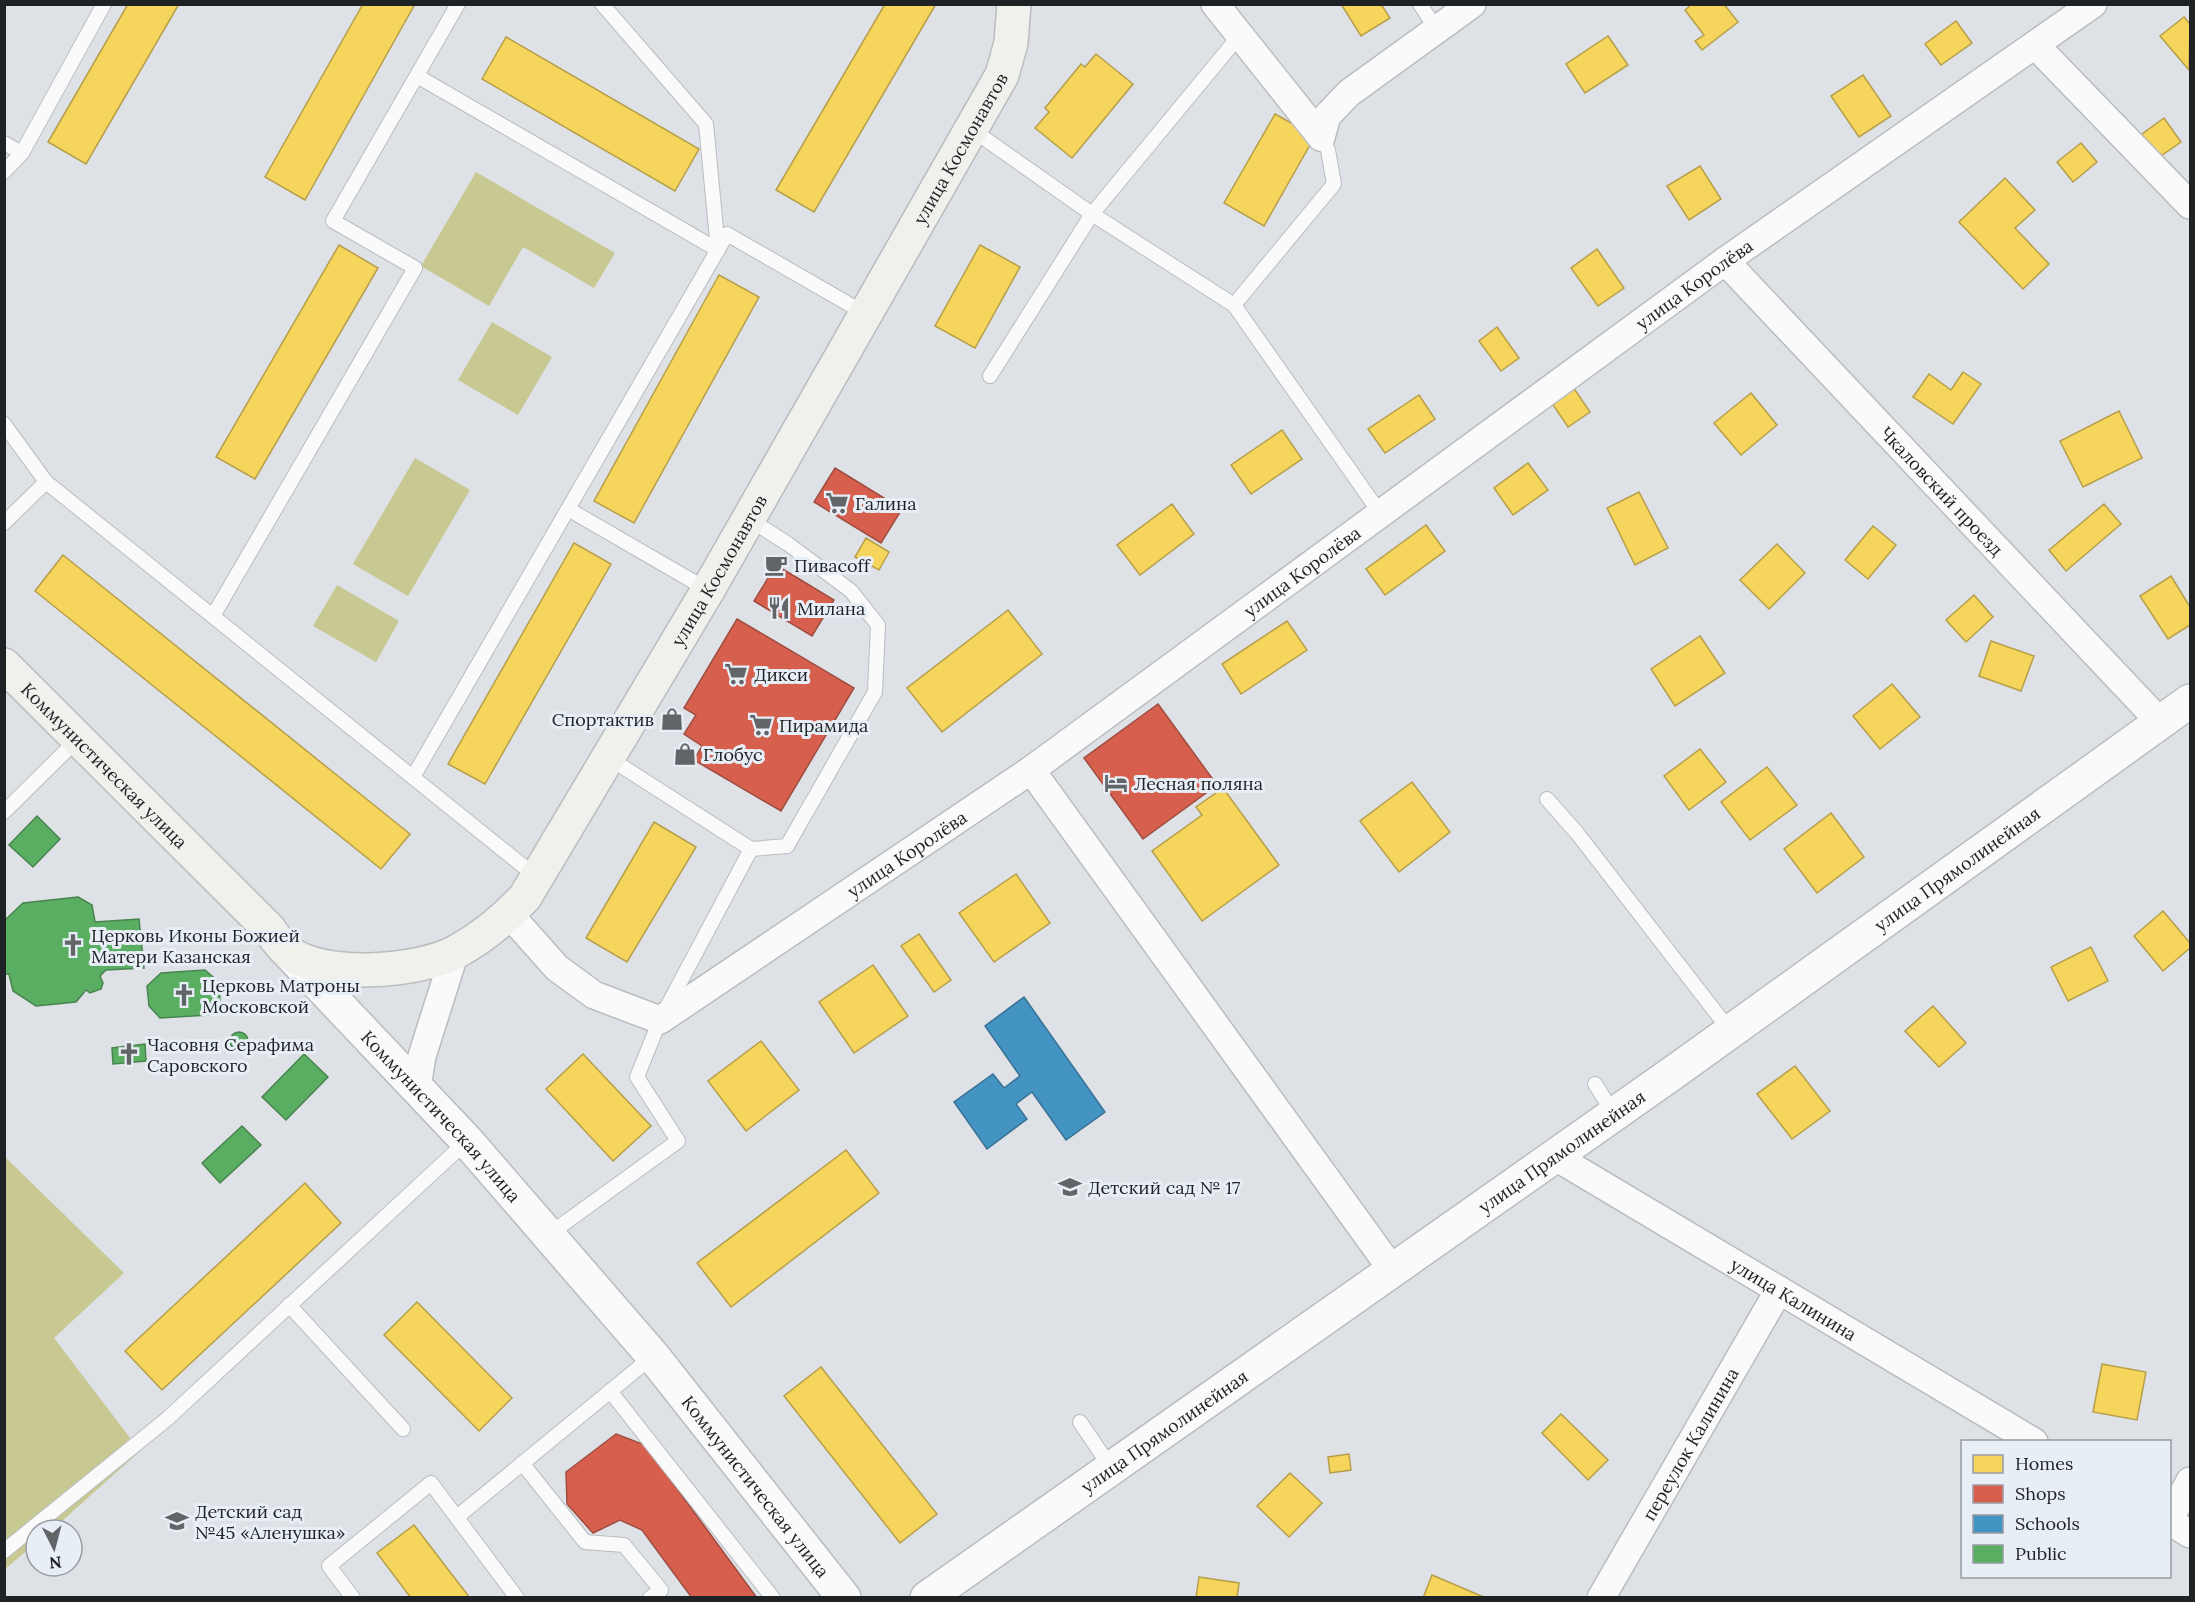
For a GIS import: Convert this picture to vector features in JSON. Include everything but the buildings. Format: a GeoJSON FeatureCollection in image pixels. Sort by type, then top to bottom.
{"type":"FeatureCollection","features":[{"type":"Feature","properties":{"kind":"main road","name":"улица Космонавтов"},"geometry":{"type":"LineString","coordinates":[[287,951],[323,967],[366,971],[414,965],[455,952],[509,914],[538,878],[708,590],[1002,75],[1011,43],[1014,4]]}},
{"type":"Feature","properties":{"kind":"main road","name":"Коммунистическая улица"},"geometry":{"type":"LineString","coordinates":[[4,665],[269,929],[287,951]]}},
{"type":"Feature","properties":{"kind":"street"},"geometry":{"type":"LineString","coordinates":[[1215,4],[1321,137]]}},
{"type":"Feature","properties":{"kind":"street"},"geometry":{"type":"LineString","coordinates":[[1321,137],[1327,116],[1349,93],[1472,4]]}},
{"type":"Feature","properties":{"kind":"street","name":"улица Королёва"},"geometry":{"type":"LineString","coordinates":[[660,1020],[1031,770],[1725,261],[2093,4]]}},
{"type":"Feature","properties":{"kind":"street"},"geometry":{"type":"LineString","coordinates":[[2036,45],[2190,206]]}},
{"type":"Feature","properties":{"kind":"street","name":"Чкаловский проезд"},"geometry":{"type":"LineString","coordinates":[[1725,261],[2160,722]]}},
{"type":"Feature","properties":{"kind":"street","name":"улица Прямолинейная"},"geometry":{"type":"LineString","coordinates":[[927,1598],[1731,1032],[2190,701]]}},
{"type":"Feature","properties":{"kind":"street"},"geometry":{"type":"LineString","coordinates":[[1031,770],[1393,1271]]}},
{"type":"Feature","properties":{"kind":"street"},"geometry":{"type":"LineString","coordinates":[[509,914],[557,968],[594,995],[660,1020]]}},
{"type":"Feature","properties":{"kind":"street","name":"Коммунистическая улица"},"geometry":{"type":"LineString","coordinates":[[287,951],[467,1141],[653,1356],[844,1598]]}},
{"type":"Feature","properties":{"kind":"street"},"geometry":{"type":"LineString","coordinates":[[417,1087],[422,1056],[455,952]]}},
{"type":"Feature","properties":{"kind":"street","name":"улица Калинина"},"geometry":{"type":"LineString","coordinates":[[1554,1156],[2031,1440]]}},
{"type":"Feature","properties":{"kind":"street","name":"переулок Калинина"},"geometry":{"type":"LineString","coordinates":[[1601,1598],[1779,1290]]}},
{"type":"Feature","properties":{"kind":"street"},"geometry":{"type":"LineString","coordinates":[[2171,1516],[2190,1482]]}},
{"type":"Feature","properties":{"kind":"street"},"geometry":{"type":"LineString","coordinates":[[2171,1521],[2190,1534]]}},
{"type":"Feature","properties":{"kind":"lane"},"geometry":{"type":"LineString","coordinates":[[4,172],[22,153],[104,4]]}},
{"type":"Feature","properties":{"kind":"lane"},"geometry":{"type":"LineString","coordinates":[[213,616],[415,268],[333,220],[458,4]]}},
{"type":"Feature","properties":{"kind":"lane"},"geometry":{"type":"LineString","coordinates":[[602,4],[706,124],[718,250]]}},
{"type":"Feature","properties":{"kind":"lane"},"geometry":{"type":"LineString","coordinates":[[1419,4],[1436,29]]}},
{"type":"Feature","properties":{"kind":"lane"},"geometry":{"type":"LineString","coordinates":[[990,376],[1092,214],[1240,35]]}},
{"type":"Feature","properties":{"kind":"lane"},"geometry":{"type":"LineString","coordinates":[[417,76],[718,250]]}},
{"type":"Feature","properties":{"kind":"lane"},"geometry":{"type":"LineString","coordinates":[[972,129],[1092,214],[1234,305],[1380,513]]}},
{"type":"Feature","properties":{"kind":"lane"},"geometry":{"type":"LineString","coordinates":[[1234,305],[1334,184],[1328,150],[1321,137]]}},
{"type":"Feature","properties":{"kind":"lane"},"geometry":{"type":"LineString","coordinates":[[4,143],[22,153]]}},
{"type":"Feature","properties":{"kind":"lane"},"geometry":{"type":"LineString","coordinates":[[412,777],[727,234],[866,314]]}},
{"type":"Feature","properties":{"kind":"lane"},"geometry":{"type":"LineString","coordinates":[[4,424],[46,482],[538,878]]}},
{"type":"Feature","properties":{"kind":"lane"},"geometry":{"type":"LineString","coordinates":[[4,523],[46,482]]}},
{"type":"Feature","properties":{"kind":"lane"},"geometry":{"type":"LineString","coordinates":[[568,509],[708,590]]}},
{"type":"Feature","properties":{"kind":"lane"},"geometry":{"type":"LineString","coordinates":[[609,758],[752,849],[787,846],[875,692],[878,624],[851,591],[788,544],[749,519]]}},
{"type":"Feature","properties":{"kind":"lane"},"geometry":{"type":"LineString","coordinates":[[4,812],[78,739]]}},
{"type":"Feature","properties":{"kind":"lane"},"geometry":{"type":"LineString","coordinates":[[1547,799],[1577,833],[1731,1032]]}},
{"type":"Feature","properties":{"kind":"lane"},"geometry":{"type":"LineString","coordinates":[[548,1235],[678,1141],[637,1077],[660,1020],[752,849]]}},
{"type":"Feature","properties":{"kind":"lane"},"geometry":{"type":"LineString","coordinates":[[1595,1084],[1614,1114]]}},
{"type":"Feature","properties":{"kind":"lane"},"geometry":{"type":"LineString","coordinates":[[4,1551],[168,1419],[467,1141]]}},
{"type":"Feature","properties":{"kind":"lane"},"geometry":{"type":"LineString","coordinates":[[289,1305],[403,1429]]}},
{"type":"Feature","properties":{"kind":"lane"},"geometry":{"type":"LineString","coordinates":[[456,1517],[653,1356]]}},
{"type":"Feature","properties":{"kind":"lane"},"geometry":{"type":"LineString","coordinates":[[610,1391],[773,1598]]}},
{"type":"Feature","properties":{"kind":"lane"},"geometry":{"type":"LineString","coordinates":[[1080,1422],[1112,1468]]}},
{"type":"Feature","properties":{"kind":"lane"},"geometry":{"type":"LineString","coordinates":[[522,1463],[585,1542],[624,1545],[661,1590],[650,1598]]}},
{"type":"Feature","properties":{"kind":"lane"},"geometry":{"type":"LineString","coordinates":[[353,1598],[329,1566],[431,1483],[517,1598]]}},
{"type":"Feature","properties":{"kind":"green space"},"geometry":{"type":"Polygon","coordinates":[[[476,172],[615,253],[594,288],[523,247],[489,306],[421,266],[476,172]]]}},
{"type":"Feature","properties":{"kind":"green space"},"geometry":{"type":"Polygon","coordinates":[[[492,322],[552,357],[518,415],[458,380],[492,322]]]}},
{"type":"Feature","properties":{"kind":"green space"},"geometry":{"type":"Polygon","coordinates":[[[415,458],[470,490],[408,596],[353,564],[415,458]]]}},
{"type":"Feature","properties":{"kind":"green space"},"geometry":{"type":"Polygon","coordinates":[[[337,585],[399,621],[376,662],[313,626],[337,585]]]}},
{"type":"Feature","properties":{"kind":"green space"},"geometry":{"type":"Polygon","coordinates":[[[4,1156],[124,1273],[54,1338],[140,1451],[65,1518],[24,1518],[24,1553],[5,1569],[4,1156]]]}},
{"type":"Feature","properties":{"kind":"place","name":"Галина"},"geometry":{"type":"Point","coordinates":[837,503]}},
{"type":"Feature","properties":{"kind":"place","name":"Пивасоff"},"geometry":{"type":"Point","coordinates":[776,565]}},
{"type":"Feature","properties":{"kind":"place","name":"Милана"},"geometry":{"type":"Point","coordinates":[779,608]}},
{"type":"Feature","properties":{"kind":"place","name":"Дикси"},"geometry":{"type":"Point","coordinates":[736,674]}},
{"type":"Feature","properties":{"kind":"place","name":"Спортактив"},"geometry":{"type":"Point","coordinates":[672,719]}},
{"type":"Feature","properties":{"kind":"place","name":"Пирамида"},"geometry":{"type":"Point","coordinates":[761,725]}},
{"type":"Feature","properties":{"kind":"place","name":"Глобус"},"geometry":{"type":"Point","coordinates":[685,754]}},
{"type":"Feature","properties":{"kind":"place","name":"Лесная поляна"},"geometry":{"type":"Point","coordinates":[1116,783]}},
{"type":"Feature","properties":{"kind":"place","name":"Церковь Иконы Божией Матери Казанская"},"geometry":{"type":"Point","coordinates":[73,945]}},
{"type":"Feature","properties":{"kind":"place","name":"Церковь Матроны Московской"},"geometry":{"type":"Point","coordinates":[184,995]}},
{"type":"Feature","properties":{"kind":"place","name":"Часовня Серафима Саровского"},"geometry":{"type":"Point","coordinates":[129,1054]}},
{"type":"Feature","properties":{"kind":"place","name":"Детский сад № 17"},"geometry":{"type":"Point","coordinates":[1070,1187]}},
{"type":"Feature","properties":{"kind":"place","name":"Детский сад №45 «Аленушка»"},"geometry":{"type":"Point","coordinates":[177,1521]}}]}
